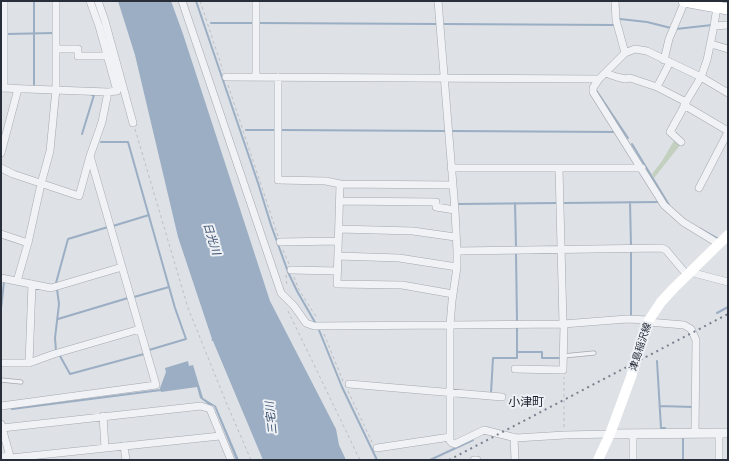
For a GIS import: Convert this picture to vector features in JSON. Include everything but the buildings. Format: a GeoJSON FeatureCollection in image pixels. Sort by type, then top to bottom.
{"type":"FeatureCollection","features":[{"type":"Feature","properties":{"kind":"main road"},"geometry":{"type":"LineString","coordinates":[[684,1],[725,4]]}},
{"type":"Feature","properties":{"kind":"main road","name":"津島稲沢線"},"geometry":{"type":"LineString","coordinates":[[598,460],[610,434],[631,377],[649,321],[661,302],[728,235]]}},
{"type":"Feature","properties":{"kind":"street"},"geometry":{"type":"LineString","coordinates":[[4,1],[3,88],[108,92],[116,91],[99,26],[90,1]]}},
{"type":"Feature","properties":{"kind":"street"},"geometry":{"type":"LineString","coordinates":[[16,281],[28,243],[50,151],[56,89],[56,1]]}},
{"type":"Feature","properties":{"kind":"street"},"geometry":{"type":"LineString","coordinates":[[98,1],[105,21],[133,123]]}},
{"type":"Feature","properties":{"kind":"street"},"geometry":{"type":"LineString","coordinates":[[182,1],[224,129],[282,294],[294,306],[306,322],[314,326],[450,326],[563,324],[627,319],[684,325],[691,329],[696,340],[695,433]]}},
{"type":"Feature","properties":{"kind":"street"},"geometry":{"type":"LineString","coordinates":[[256,1],[256,77]]}},
{"type":"Feature","properties":{"kind":"street"},"geometry":{"type":"LineString","coordinates":[[438,1],[457,251],[457,267],[450,326],[450,437],[452,443],[455,444],[484,430],[514,437],[723,433],[719,460]]}},
{"type":"Feature","properties":{"kind":"street"},"geometry":{"type":"LineString","coordinates":[[615,1],[616,20],[625,53]]}},
{"type":"Feature","properties":{"kind":"street"},"geometry":{"type":"LineString","coordinates":[[657,87],[667,61],[669,39],[684,1]]}},
{"type":"Feature","properties":{"kind":"street"},"geometry":{"type":"LineString","coordinates":[[681,142],[670,132],[700,77],[711,44],[714,26],[725,4]]}},
{"type":"Feature","properties":{"kind":"street"},"geometry":{"type":"LineString","coordinates":[[714,26],[728,25]]}},
{"type":"Feature","properties":{"kind":"street"},"geometry":{"type":"LineString","coordinates":[[711,44],[728,48]]}},
{"type":"Feature","properties":{"kind":"street"},"geometry":{"type":"LineString","coordinates":[[56,49],[78,49],[78,56],[107,56]]}},
{"type":"Feature","properties":{"kind":"street"},"geometry":{"type":"LineString","coordinates":[[719,244],[683,222],[664,205],[593,92],[593,88],[599,79],[625,53],[635,49],[647,51],[700,77],[728,93]]}},
{"type":"Feature","properties":{"kind":"street"},"geometry":{"type":"LineString","coordinates":[[605,73],[625,79],[630,78],[657,87],[728,132],[699,188]]}},
{"type":"Feature","properties":{"kind":"street"},"geometry":{"type":"LineString","coordinates":[[226,77],[599,79]]}},
{"type":"Feature","properties":{"kind":"street"},"geometry":{"type":"LineString","coordinates":[[278,77],[278,180],[326,181],[340,184],[453,186]]}},
{"type":"Feature","properties":{"kind":"street"},"geometry":{"type":"LineString","coordinates":[[1,153],[18,89]]}},
{"type":"Feature","properties":{"kind":"street"},"geometry":{"type":"LineString","coordinates":[[1,168],[13,174],[79,196],[90,156],[102,122],[108,92]]}},
{"type":"Feature","properties":{"kind":"street"},"geometry":{"type":"LineString","coordinates":[[1,406],[156,385],[90,156]]}},
{"type":"Feature","properties":{"kind":"street"},"geometry":{"type":"LineString","coordinates":[[451,168],[642,168]]}},
{"type":"Feature","properties":{"kind":"street"},"geometry":{"type":"LineString","coordinates":[[515,370],[563,370],[559,168]]}},
{"type":"Feature","properties":{"kind":"street"},"geometry":{"type":"LineString","coordinates":[[340,184],[338,284],[402,285],[453,294]]}},
{"type":"Feature","properties":{"kind":"street"},"geometry":{"type":"LineString","coordinates":[[339,200],[436,202],[436,208],[455,210]]}},
{"type":"Feature","properties":{"kind":"street"},"geometry":{"type":"LineString","coordinates":[[339,229],[413,231],[456,237]]}},
{"type":"Feature","properties":{"kind":"street"},"geometry":{"type":"LineString","coordinates":[[1,234],[28,243]]}},
{"type":"Feature","properties":{"kind":"street"},"geometry":{"type":"LineString","coordinates":[[280,242],[338,241]]}},
{"type":"Feature","properties":{"kind":"street"},"geometry":{"type":"LineString","coordinates":[[457,251],[662,248],[666,250],[689,273],[728,282]]}},
{"type":"Feature","properties":{"kind":"street"},"geometry":{"type":"LineString","coordinates":[[338,256],[399,258],[457,267]]}},
{"type":"Feature","properties":{"kind":"street"},"geometry":{"type":"LineString","coordinates":[[1,278],[51,288],[122,267]]}},
{"type":"Feature","properties":{"kind":"street"},"geometry":{"type":"LineString","coordinates":[[289,271],[338,271]]}},
{"type":"Feature","properties":{"kind":"street"},"geometry":{"type":"LineString","coordinates":[[30,363],[32,284]]}},
{"type":"Feature","properties":{"kind":"street"},"geometry":{"type":"LineString","coordinates":[[1,363],[30,363],[54,354],[140,329]]}},
{"type":"Feature","properties":{"kind":"street"},"geometry":{"type":"LineString","coordinates":[[347,386],[450,392],[502,397]]}},
{"type":"Feature","properties":{"kind":"street"},"geometry":{"type":"LineString","coordinates":[[10,458],[2,426],[201,406],[210,409],[231,460]]}},
{"type":"Feature","properties":{"kind":"street"},"geometry":{"type":"LineString","coordinates":[[102,416],[105,448]]}},
{"type":"Feature","properties":{"kind":"street"},"geometry":{"type":"LineString","coordinates":[[633,434],[633,460]]}},
{"type":"Feature","properties":{"kind":"street"},"geometry":{"type":"LineString","coordinates":[[1,457],[10,458],[220,436]]}},
{"type":"Feature","properties":{"kind":"street"},"geometry":{"type":"LineString","coordinates":[[377,448],[450,437]]}},
{"type":"Feature","properties":{"kind":"street"},"geometry":{"type":"LineString","coordinates":[[514,437],[515,460]]}},
{"type":"Feature","properties":{"kind":"street"},"geometry":{"type":"LineString","coordinates":[[124,446],[126,460]]}},
{"type":"Feature","properties":{"kind":"lane"},"geometry":{"type":"LineString","coordinates":[[563,356],[594,353]]}},
{"type":"Feature","properties":{"kind":"lane"},"geometry":{"type":"LineString","coordinates":[[1,380],[20,382]]}},
{"type":"Feature","properties":{"kind":"path"},"geometry":{"type":"LineString","coordinates":[[200,1],[289,271],[321,326],[375,448],[377,448]]}},
{"type":"Feature","properties":{"kind":"path"},"geometry":{"type":"LineString","coordinates":[[133,123],[188,308],[251,460]]}},
{"type":"Feature","properties":{"kind":"path"},"geometry":{"type":"LineString","coordinates":[[289,271],[286,290],[282,294],[282,300],[360,460]]}},
{"type":"Feature","properties":{"kind":"path"},"geometry":{"type":"LineString","coordinates":[[563,370],[564,435]]}},
{"type":"Feature","properties":{"kind":"green space"},"geometry":{"type":"Polygon","coordinates":[[[675,139],[681,144],[654,178],[652,174],[662,161],[675,139]]]}},
{"type":"Feature","properties":{"kind":"water"},"geometry":{"type":"Polygon","coordinates":[[[118,1],[171,1],[270,301],[336,429],[339,445],[346,460],[263,460],[213,341],[211,340],[212,339],[178,237],[135,55],[118,1]]]}},
{"type":"Feature","properties":{"kind":"water"},"geometry":{"type":"Polygon","coordinates":[[[188,361],[189,366],[193,365],[203,398],[216,406],[239,460],[236,460],[214,406],[209,405],[200,398],[197,387],[161,392],[160,388],[166,372],[165,368],[188,361]]]}},
{"type":"Feature","properties":{"kind":"waterway"},"geometry":{"type":"LineString","coordinates":[[34,1],[34,86]]}},
{"type":"Feature","properties":{"kind":"waterway"},"geometry":{"type":"LineString","coordinates":[[196,1],[288,272],[316,324]]}},
{"type":"Feature","properties":{"kind":"waterway"},"geometry":{"type":"LineString","coordinates":[[620,19],[647,22],[671,28]]}},
{"type":"Feature","properties":{"kind":"waterway"},"geometry":{"type":"LineString","coordinates":[[211,23],[252,23]]}},
{"type":"Feature","properties":{"kind":"waterway"},"geometry":{"type":"LineString","coordinates":[[259,23],[437,24]]}},
{"type":"Feature","properties":{"kind":"waterway"},"geometry":{"type":"LineString","coordinates":[[444,24],[614,25]]}},
{"type":"Feature","properties":{"kind":"waterway"},"geometry":{"type":"LineString","coordinates":[[676,29],[712,25]]}},
{"type":"Feature","properties":{"kind":"waterway"},"geometry":{"type":"LineString","coordinates":[[7,34],[54,33]]}},
{"type":"Feature","properties":{"kind":"waterway"},"geometry":{"type":"LineString","coordinates":[[596,90],[628,138]]}},
{"type":"Feature","properties":{"kind":"waterway"},"geometry":{"type":"LineString","coordinates":[[82,134],[94,95],[92,95]]}},
{"type":"Feature","properties":{"kind":"waterway"},"geometry":{"type":"LineString","coordinates":[[246,130],[275,130]]}},
{"type":"Feature","properties":{"kind":"waterway"},"geometry":{"type":"LineString","coordinates":[[282,130],[445,131]]}},
{"type":"Feature","properties":{"kind":"waterway"},"geometry":{"type":"LineString","coordinates":[[453,131],[615,132]]}},
{"type":"Feature","properties":{"kind":"waterway"},"geometry":{"type":"LineString","coordinates":[[101,142],[128,142],[175,308],[186,339],[149,350]]}},
{"type":"Feature","properties":{"kind":"waterway"},"geometry":{"type":"LineString","coordinates":[[632,144],[669,205]]}},
{"type":"Feature","properties":{"kind":"waterway"},"geometry":{"type":"LineString","coordinates":[[630,202],[631,246]]}},
{"type":"Feature","properties":{"kind":"waterway"},"geometry":{"type":"LineString","coordinates":[[564,203],[659,202]]}},
{"type":"Feature","properties":{"kind":"waterway"},"geometry":{"type":"LineString","coordinates":[[515,203],[516,247]]}},
{"type":"Feature","properties":{"kind":"waterway"},"geometry":{"type":"LineString","coordinates":[[459,204],[557,203]]}},
{"type":"Feature","properties":{"kind":"waterway"},"geometry":{"type":"LineString","coordinates":[[113,226],[149,215]]}},
{"type":"Feature","properties":{"kind":"waterway"},"geometry":{"type":"LineString","coordinates":[[56,283],[68,239],[108,227]]}},
{"type":"Feature","properties":{"kind":"waterway"},"geometry":{"type":"LineString","coordinates":[[699,228],[717,238]]}},
{"type":"Feature","properties":{"kind":"waterway"},"geometry":{"type":"LineString","coordinates":[[631,251],[631,316]]}},
{"type":"Feature","properties":{"kind":"waterway"},"geometry":{"type":"LineString","coordinates":[[516,253],[517,321]]}},
{"type":"Feature","properties":{"kind":"waterway"},"geometry":{"type":"LineString","coordinates":[[1,309],[4,282]]}},
{"type":"Feature","properties":{"kind":"waterway"},"geometry":{"type":"LineString","coordinates":[[134,297],[169,287]]}},
{"type":"Feature","properties":{"kind":"waterway"},"geometry":{"type":"LineString","coordinates":[[56,351],[55,338],[59,304],[57,289]]}},
{"type":"Feature","properties":{"kind":"waterway"},"geometry":{"type":"LineString","coordinates":[[58,319],[128,298]]}},
{"type":"Feature","properties":{"kind":"waterway"},"geometry":{"type":"LineString","coordinates":[[717,313],[728,307]]}},
{"type":"Feature","properties":{"kind":"waterway"},"geometry":{"type":"LineString","coordinates":[[517,328],[517,352],[542,352],[542,358],[560,358]]}},
{"type":"Feature","properties":{"kind":"waterway"},"geometry":{"type":"LineString","coordinates":[[319,330],[342,387],[377,460]]}},
{"type":"Feature","properties":{"kind":"waterway"},"geometry":{"type":"LineString","coordinates":[[491,393],[493,358],[517,358],[517,352]]}},
{"type":"Feature","properties":{"kind":"waterway"},"geometry":{"type":"LineString","coordinates":[[60,356],[70,374],[144,354]]}},
{"type":"Feature","properties":{"kind":"waterway"},"geometry":{"type":"LineString","coordinates":[[657,361],[661,428],[665,428],[666,430]]}},
{"type":"Feature","properties":{"kind":"waterway"},"geometry":{"type":"LineString","coordinates":[[12,409],[161,390],[163,388]]}},
{"type":"Feature","properties":{"kind":"waterway"},"geometry":{"type":"LineString","coordinates":[[660,406],[693,407]]}},
{"type":"Feature","properties":{"kind":"waterway"},"geometry":{"type":"LineString","coordinates":[[683,439],[683,460]]}},
{"type":"Feature","properties":{"kind":"waterway"},"geometry":{"type":"LineString","coordinates":[[430,460],[473,440]]}},
{"type":"Feature","properties":{"kind":"railway"},"geometry":{"type":"LineString","coordinates":[[449,460],[728,314]]}},
{"type":"Feature","properties":{"kind":"district","name":"小津町"},"geometry":{"type":"Point","coordinates":[526,403]}},
{"type":"Feature","properties":{"kind":"water label","name":"日光川"},"geometry":{"type":"Point","coordinates":[211,239]}},
{"type":"Feature","properties":{"kind":"water label","name":"三宅川"},"geometry":{"type":"Point","coordinates":[272,418]}}]}
